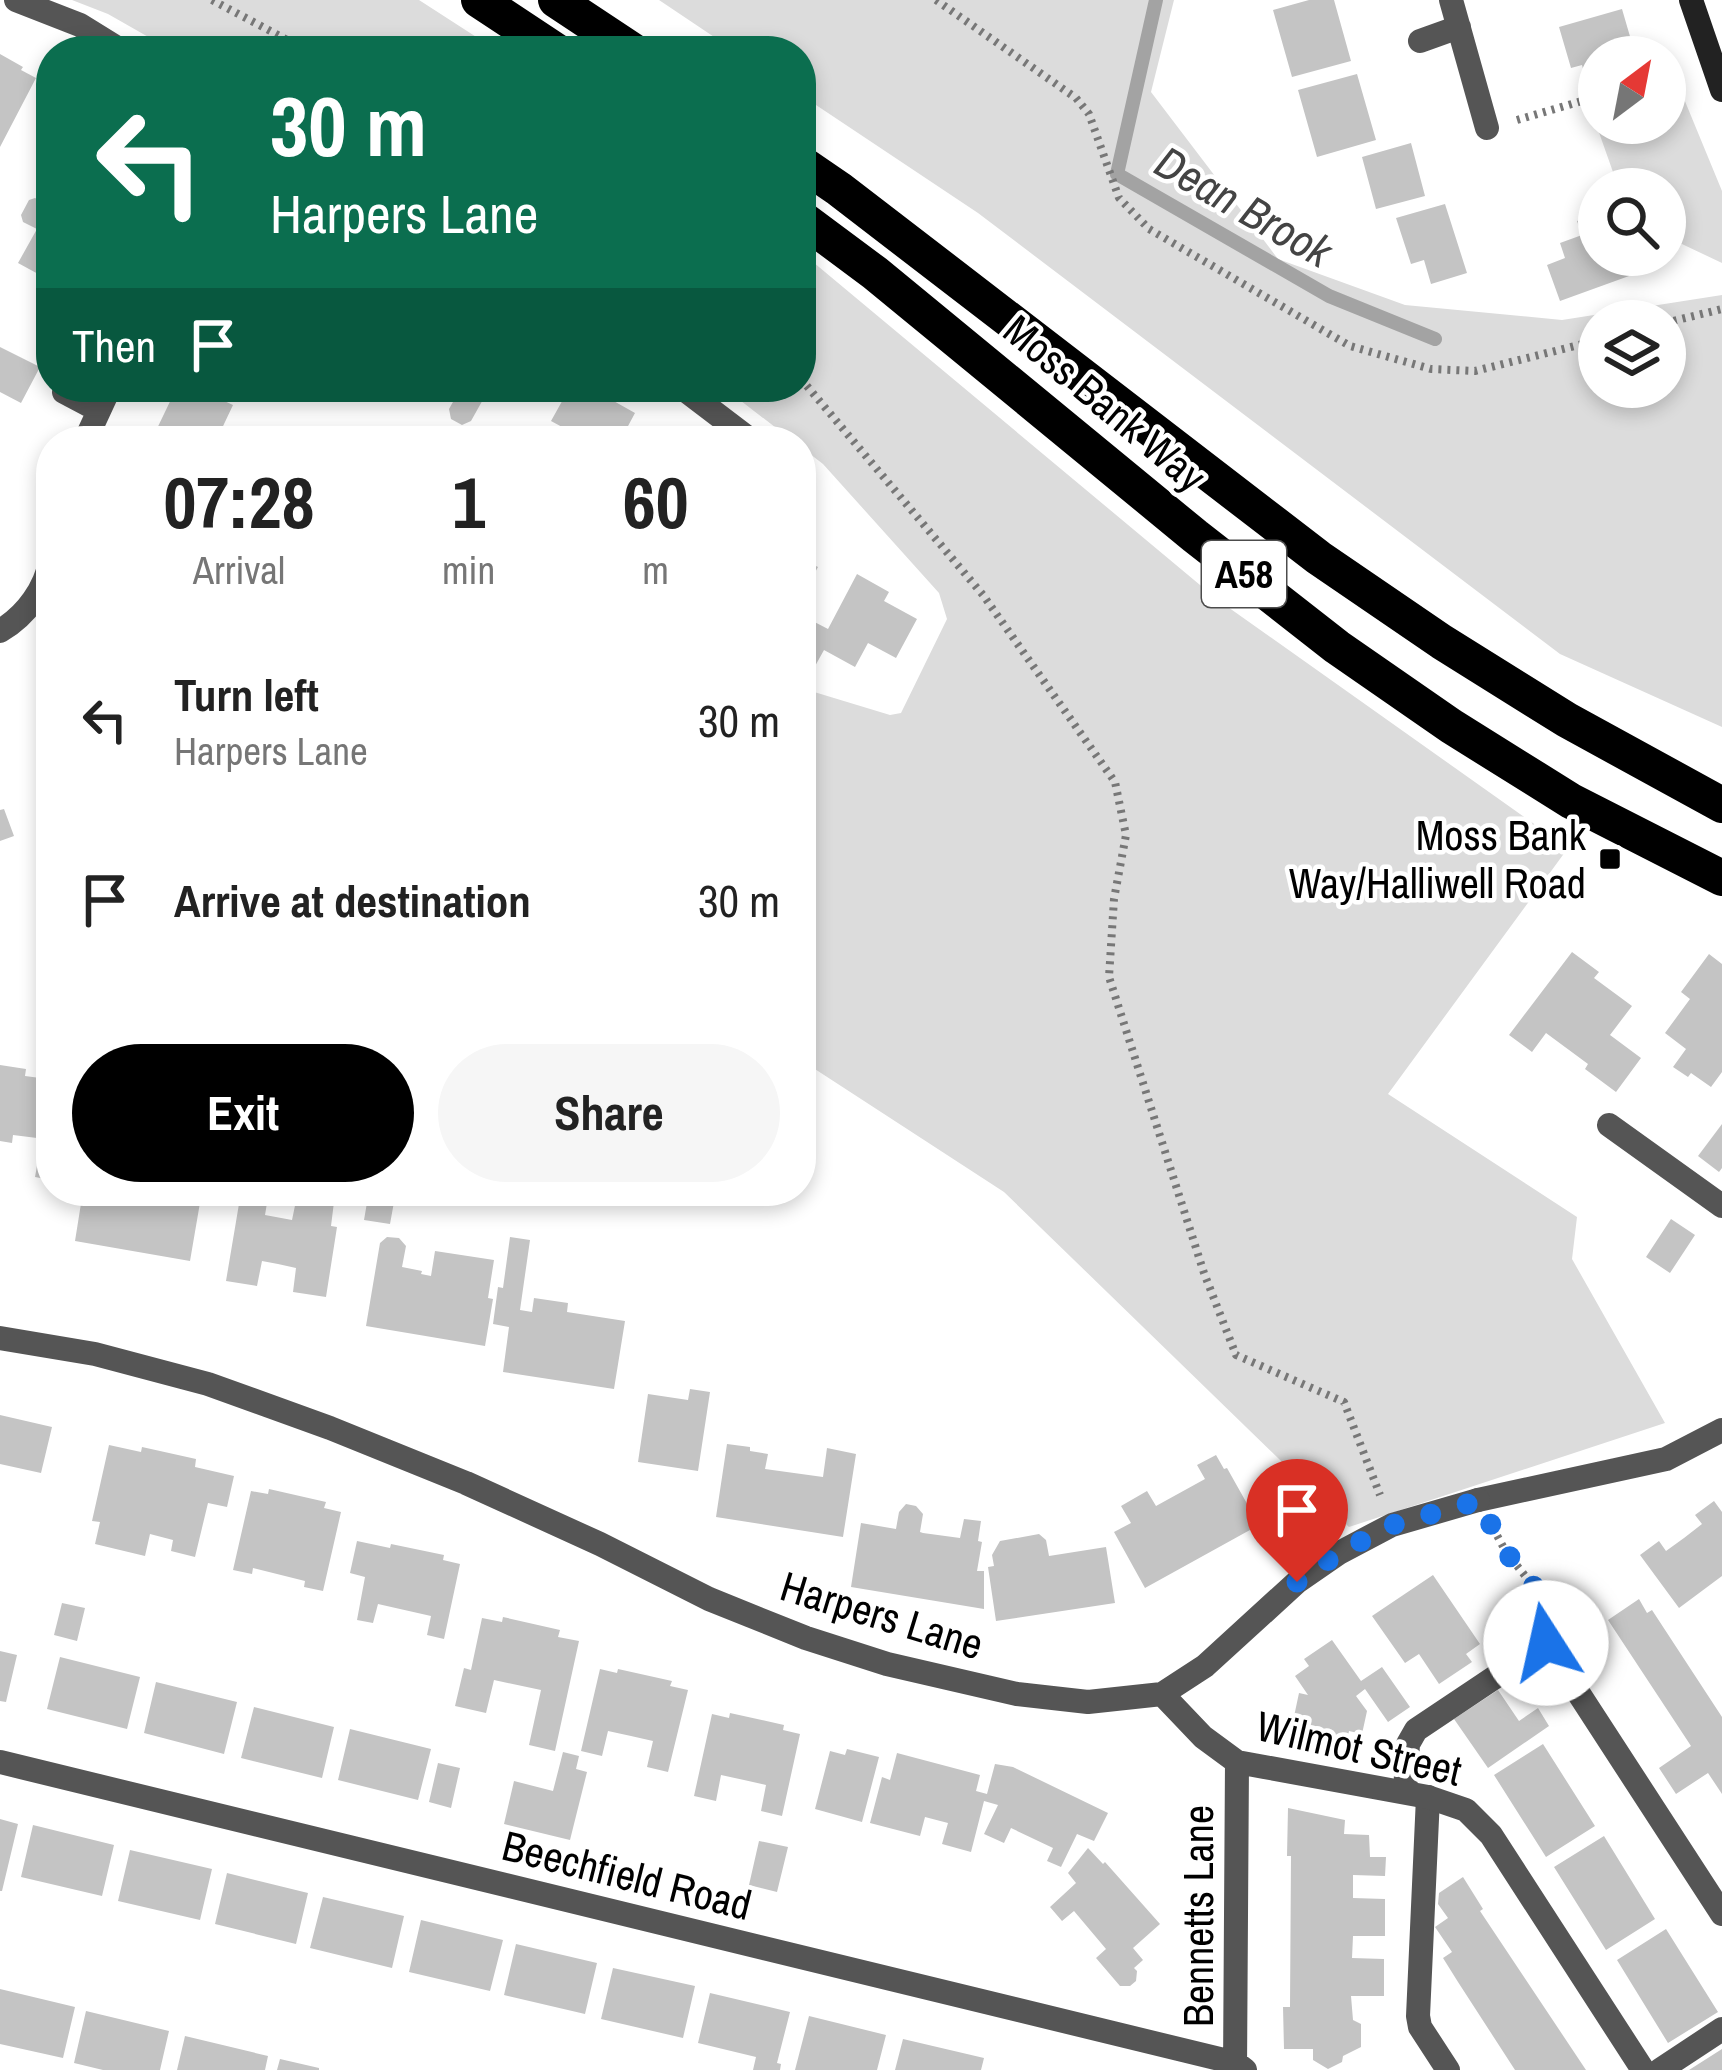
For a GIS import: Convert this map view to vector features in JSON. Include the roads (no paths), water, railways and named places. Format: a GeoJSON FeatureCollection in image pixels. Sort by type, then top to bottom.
{"type":"FeatureCollection","features":[{"type":"Feature","properties":{"kind":"highway"},"geometry":{"type":"LineString","coordinates":[[479,0],[533,36]]}},
{"type":"Feature","properties":{"kind":"highway"},"geometry":{"type":"LineString","coordinates":[[556,0],[610,36]]}},
{"type":"Feature","properties":{"kind":"highway","name":"Moss Bank Way"},"geometry":{"type":"LineString","coordinates":[[816,173],[1319,558],[1567,720],[1722,805]]}},
{"type":"Feature","properties":{"kind":"highway","name":"Moss Bank Way"},"geometry":{"type":"LineString","coordinates":[[816,229],[1337,647],[1571,801],[1722,878]]}},
{"type":"Feature","properties":{"kind":"street"},"geometry":{"type":"LineString","coordinates":[[16,0],[98,36]]}},
{"type":"Feature","properties":{"kind":"street"},"geometry":{"type":"LineString","coordinates":[[1451,0],[1486,128]]}},
{"type":"Feature","properties":{"kind":"street"},"geometry":{"type":"LineString","coordinates":[[1691,0],[1722,89]]}},
{"type":"Feature","properties":{"kind":"street"},"geometry":{"type":"LineString","coordinates":[[1420,41],[1459,27]]}},
{"type":"Feature","properties":{"kind":"street"},"geometry":{"type":"LineString","coordinates":[[695,402],[718,426]]}},
{"type":"Feature","properties":{"kind":"street"},"geometry":{"type":"LineString","coordinates":[[0,631],[25,613],[36,596]]}},
{"type":"Feature","properties":{"kind":"street"},"geometry":{"type":"LineString","coordinates":[[1610,1125],[1722,1206]]}},
{"type":"Feature","properties":{"kind":"street","name":"Harpers Lane"},"geometry":{"type":"LineString","coordinates":[[0,1338],[95,1354],[208,1384],[330,1428],[466,1483],[709,1599],[806,1638],[887,1664],[1017,1694],[1088,1702],[1162,1694],[1205,1666],[1297,1582],[1392,1525],[1666,1459],[1722,1430]]}},
{"type":"Feature","properties":{"kind":"street"},"geometry":{"type":"LineString","coordinates":[[1448,2070],[1418,2016],[1417,1794],[1408,1744],[1416,1730],[1546,1643],[1722,1914]]}},
{"type":"Feature","properties":{"kind":"street","name":"Wilmot Street"},"geometry":{"type":"LineString","coordinates":[[1162,1694],[1203,1737],[1238,1762],[1417,1794],[1466,1810],[1491,1835],[1643,2070]]}},
{"type":"Feature","properties":{"kind":"street","name":"Beechfield Road"},"geometry":{"type":"LineString","coordinates":[[0,1762],[1239,2068]]}},
{"type":"Feature","properties":{"kind":"street","name":"Bennetts Lane"},"geometry":{"type":"LineString","coordinates":[[1238,1762],[1239,2068]]}},
{"type":"Feature","properties":{"kind":"street"},"geometry":{"type":"LineString","coordinates":[[1660,2070],[1722,2030]]}},
{"type":"Feature","properties":{"kind":"waterway","name":"Dean Brook"},"geometry":{"type":"LineString","coordinates":[[1156,0],[1117,174],[1329,296],[1435,339]]}},
{"type":"Feature","properties":{"kind":"place","name":"Moss Bank Way/Halliwell Road"},"geometry":{"type":"Point","coordinates":[1610,859]}}]}
